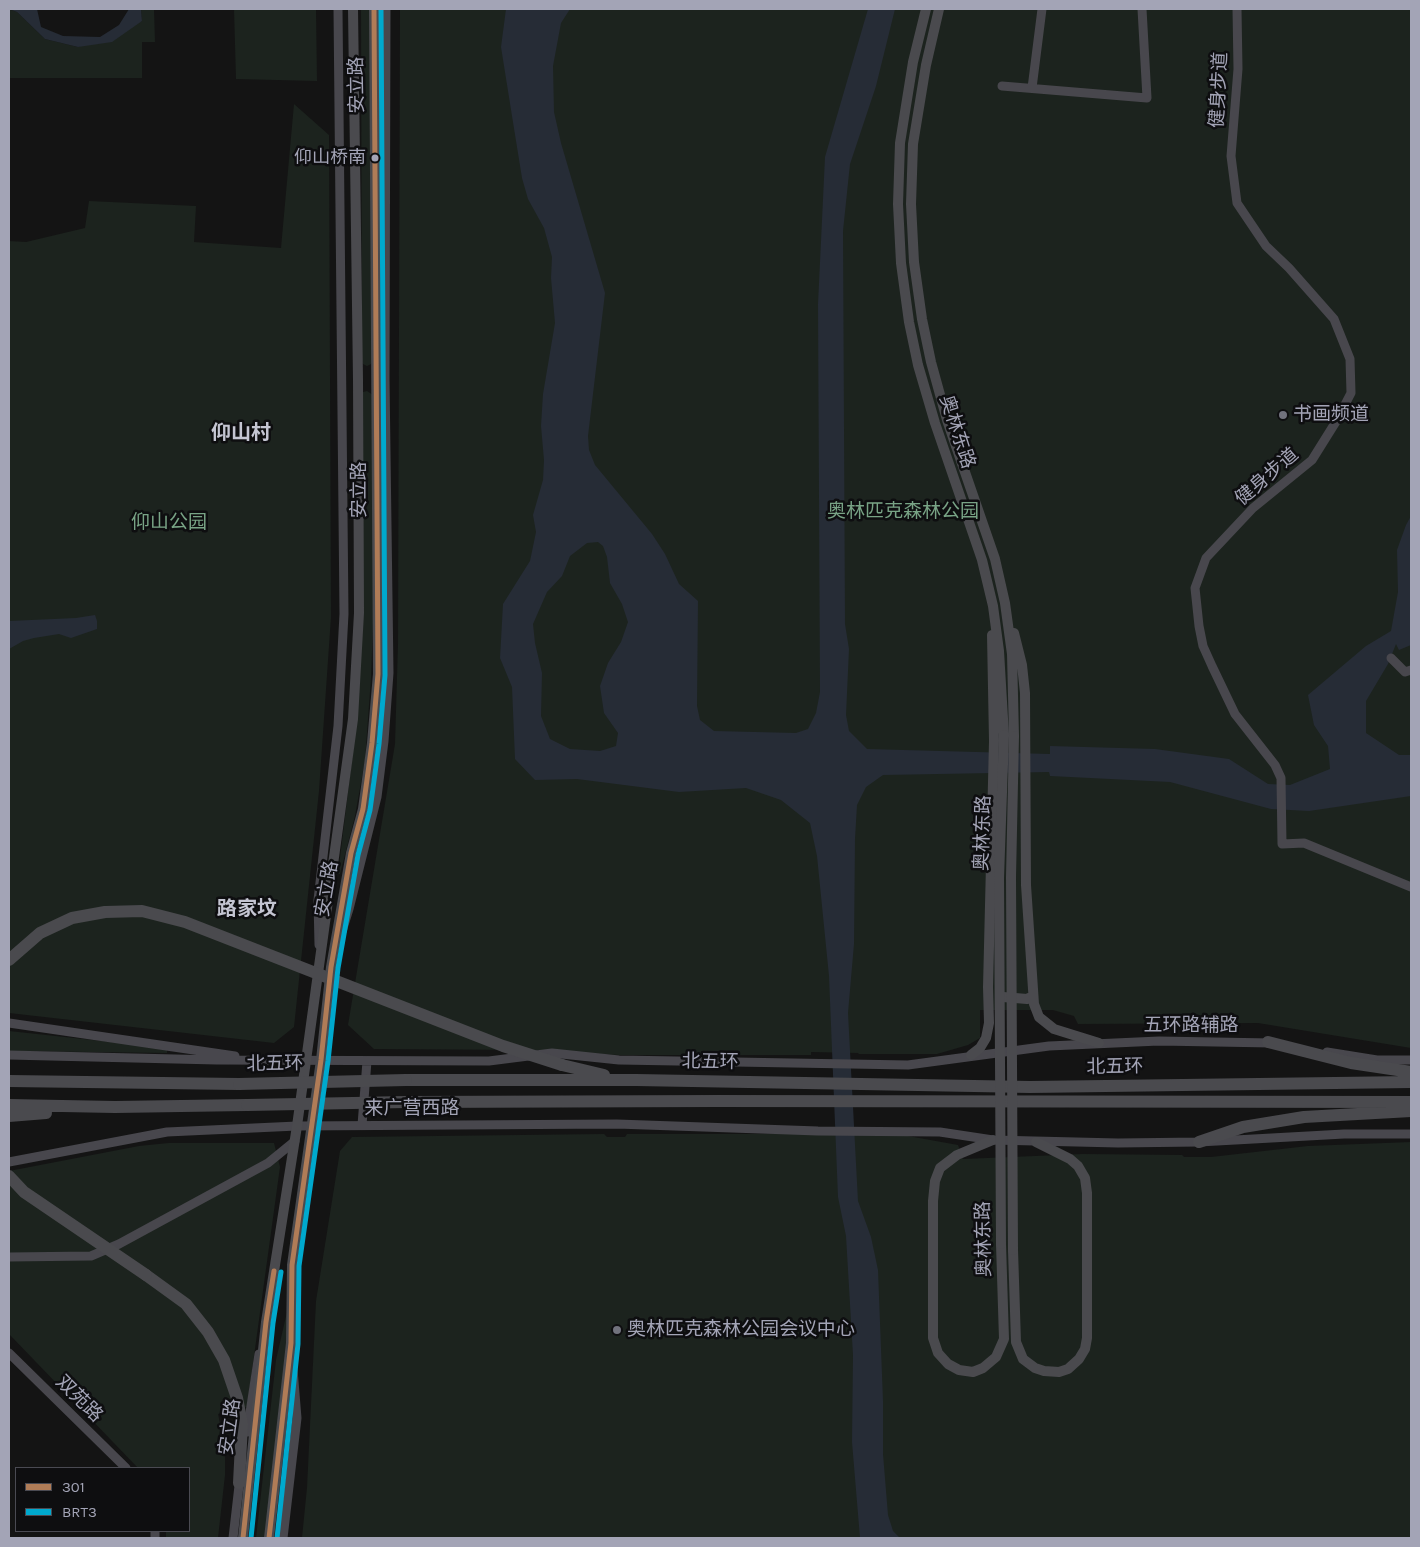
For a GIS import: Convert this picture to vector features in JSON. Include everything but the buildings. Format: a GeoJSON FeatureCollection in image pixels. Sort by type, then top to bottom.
{"type":"FeatureCollection","features":[{"type":"Feature","properties":{"kind":"highway"},"geometry":{"type":"LineString","coordinates":[[9,960],[40,933],[72,918],[106,912],[142,911],[185,922],[503,1046],[562,1065],[636,1080]]}},
{"type":"Feature","properties":{"kind":"highway"},"geometry":{"type":"LineString","coordinates":[[1268,1042],[1351,1062],[1411,1072]]}},
{"type":"Feature","properties":{"kind":"highway","name":"北五环"},"geometry":{"type":"LineString","coordinates":[[9,1081],[239,1084],[406,1080],[636,1080],[1030,1087],[1411,1082]]}},
{"type":"Feature","properties":{"kind":"highway","name":"北五环"},"geometry":{"type":"LineString","coordinates":[[9,1105],[115,1107],[406,1102],[808,1101],[1411,1102]]}},
{"type":"Feature","properties":{"kind":"highway"},"geometry":{"type":"LineString","coordinates":[[9,1116],[115,1107]]}},
{"type":"Feature","properties":{"kind":"highway"},"geometry":{"type":"LineString","coordinates":[[1199,1142],[1243,1127],[1304,1116],[1411,1111]]}},
{"type":"Feature","properties":{"kind":"highway"},"geometry":{"type":"LineString","coordinates":[[9,1176],[24,1192],[186,1304],[208,1332],[224,1360],[237,1398],[242,1424],[239,1483]]}},
{"type":"Feature","properties":{"kind":"main road","name":"安立路"},"geometry":{"type":"LineString","coordinates":[[243,1538],[266,1322],[295,1142],[353,719],[359,614],[353,9]]}},
{"type":"Feature","properties":{"kind":"main road","name":"安立路"},"geometry":{"type":"LineString","coordinates":[[269,1538],[291,1343],[292,1265],[322,1060],[331,967],[351,853],[363,809],[372,743],[378,674],[374,9]]}},
{"type":"Feature","properties":{"kind":"main road","name":"奥林东路"},"geometry":{"type":"LineString","coordinates":[[926,9],[913,62],[900,143],[898,204],[901,263],[909,322],[918,365],[934,423],[982,560],[993,606],[1009,736],[1016,1342],[1023,1358],[1035,1368],[1059,1372],[1068,1369],[1079,1359],[1085,1349],[1087,1338],[1086,1178],[1078,1166],[1070,1159],[1036,1142]]}},
{"type":"Feature","properties":{"kind":"main road","name":"奥林东路"},"geometry":{"type":"LineString","coordinates":[[939,9],[926,65],[913,144],[911,204],[914,262],[922,319],[931,362],[947,420],[995,559],[1005,603],[1012,654],[1009,736],[999,878],[1001,1244],[1004,1339],[996,1357],[983,1368],[973,1372],[958,1370],[948,1364],[938,1353],[933,1338],[933,1201],[935,1182],[940,1168],[957,1155],[993,1140]]}},
{"type":"Feature","properties":{"kind":"main road"},"geometry":{"type":"LineString","coordinates":[[1005,603],[1022,665],[1025,693],[1026,885],[1033,996],[1038,1017],[1054,1029],[1099,1043]]}},
{"type":"Feature","properties":{"kind":"main road"},"geometry":{"type":"LineString","coordinates":[[971,1055],[980,1048],[986,1038],[989,1023],[988,987],[994,775],[993,606]]}},
{"type":"Feature","properties":{"kind":"main road"},"geometry":{"type":"LineString","coordinates":[[988,987],[998,997],[1027,999],[1033,996]]}},
{"type":"Feature","properties":{"kind":"street","name":"安立路"},"geometry":{"type":"LineString","coordinates":[[319,966],[318,900],[338,726],[344,614],[338,9]]}},
{"type":"Feature","properties":{"kind":"street","name":"安立路"},"geometry":{"type":"LineString","coordinates":[[331,967],[349,909],[377,797],[384,742],[389,674],[385,379],[386,9]]}},
{"type":"Feature","properties":{"kind":"street"},"geometry":{"type":"LineString","coordinates":[[1032,88],[1042,9]]}},
{"type":"Feature","properties":{"kind":"street"},"geometry":{"type":"LineString","coordinates":[[1002,86],[1147,98],[1142,9]]}},
{"type":"Feature","properties":{"kind":"street","name":"健身步道"},"geometry":{"type":"LineString","coordinates":[[1237,9],[1238,69],[1231,156],[1237,203],[1266,246],[1289,268],[1334,319],[1350,359],[1351,393],[1312,460],[1253,508],[1206,558],[1196,588],[1199,626],[1203,646],[1236,714],[1276,765],[1281,778],[1282,844],[1304,843],[1411,887]]}},
{"type":"Feature","properties":{"kind":"street"},"geometry":{"type":"LineString","coordinates":[[1391,658],[1404,672],[1411,670]]}},
{"type":"Feature","properties":{"kind":"street"},"geometry":{"type":"LineString","coordinates":[[9,1023],[268,1060]]}},
{"type":"Feature","properties":{"kind":"street","name":"五环路辅路"},"geometry":{"type":"LineString","coordinates":[[268,1060],[488,1061],[552,1054],[619,1060],[908,1065],[1049,1046],[1159,1041],[1268,1042],[1377,1060],[1411,1060]]}},
{"type":"Feature","properties":{"kind":"street"},"geometry":{"type":"LineString","coordinates":[[9,1055],[268,1060]]}},
{"type":"Feature","properties":{"kind":"street"},"geometry":{"type":"LineString","coordinates":[[362,1125],[367,1061]]}},
{"type":"Feature","properties":{"kind":"street","name":"来广营西路"},"geometry":{"type":"LineString","coordinates":[[9,1162],[167,1132],[297,1126],[617,1124],[940,1132],[993,1140],[1118,1144],[1199,1142],[1344,1134],[1411,1134]]}},
{"type":"Feature","properties":{"kind":"street"},"geometry":{"type":"LineString","coordinates":[[9,1257],[91,1256],[115,1246],[268,1163],[295,1142]]}},
{"type":"Feature","properties":{"kind":"street","name":"安立路"},"geometry":{"type":"LineString","coordinates":[[233,1538],[255,1370],[266,1322]]}},
{"type":"Feature","properties":{"kind":"street","name":"安立路"},"geometry":{"type":"LineString","coordinates":[[283,1538],[297,1418],[291,1343]]}},
{"type":"Feature","properties":{"kind":"street","name":"双苑路"},"geometry":{"type":"LineString","coordinates":[[9,1353],[125,1467]]}},
{"type":"Feature","properties":{"kind":"green space"},"geometry":{"type":"Polygon","coordinates":[[[9,9],[17,12],[45,39],[78,47],[142,21],[141,9],[154,9],[155,42],[142,42],[142,78],[9,78],[9,9]]]}},
{"type":"Feature","properties":{"kind":"green space"},"geometry":{"type":"Polygon","coordinates":[[[234,9],[316,9],[317,81],[236,79],[234,9]]]}},
{"type":"Feature","properties":{"kind":"green space"},"geometry":{"type":"Polygon","coordinates":[[[361,9],[372,9],[373,358],[371,364],[367,366],[363,364],[362,360],[361,9]]]}},
{"type":"Feature","properties":{"kind":"green space","name":"奥林匹克森林公园"},"geometry":{"type":"Polygon","coordinates":[[[400,9],[1411,9],[1411,1048],[1258,1023],[1078,1024],[1074,1016],[1053,1010],[980,1010],[980,1038],[968,1045],[937,1054],[811,1052],[811,1055],[619,1055],[531,1050],[374,1049],[348,1025],[395,744],[398,644],[400,9]]]}},
{"type":"Feature","properties":{"kind":"green space","name":"仰山公园"},"geometry":{"type":"Polygon","coordinates":[[[294,104],[329,135],[331,617],[319,791],[294,1027],[274,1043],[9,1013],[9,241],[26,242],[85,228],[89,201],[196,206],[194,242],[281,248],[294,104]]]}},
{"type":"Feature","properties":{"kind":"green space"},"geometry":{"type":"Polygon","coordinates":[[[367,391],[373,395],[373,624],[371,678],[365,760],[355,816],[340,874],[338,874],[354,743],[363,392],[367,391]]]}},
{"type":"Feature","properties":{"kind":"green space"},"geometry":{"type":"Polygon","coordinates":[[[9,1031],[167,1048],[167,1053],[9,1051],[9,1031]]]}},
{"type":"Feature","properties":{"kind":"green space"},"geometry":{"type":"Polygon","coordinates":[[[604,1134],[607,1137],[625,1137],[627,1134],[897,1134],[958,1145],[963,1159],[1083,1154],[1211,1157],[1308,1146],[1411,1142],[1411,1538],[302,1538],[307,1488],[316,1301],[340,1151],[352,1137],[604,1134]]]}},
{"type":"Feature","properties":{"kind":"green space"},"geometry":{"type":"Polygon","coordinates":[[[169,1143],[274,1143],[280,1167],[247,1407],[218,1414],[225,1449],[225,1475],[218,1538],[166,1538],[166,1532],[190,1532],[190,1467],[137,1467],[9,1334],[9,1171],[139,1146],[169,1143]]]}},
{"type":"Feature","properties":{"kind":"green space"},"geometry":{"type":"Polygon","coordinates":[[[289,1303],[289,1343],[269,1538],[256,1538],[276,1360],[289,1303]]]}},
{"type":"Feature","properties":{"kind":"shaded area"},"geometry":{"type":"Polygon","coordinates":[[[9,9],[37,9],[41,27],[63,36],[100,37],[119,25],[129,9],[141,9],[142,21],[112,42],[78,47],[45,39],[17,12],[9,9]]]}},
{"type":"Feature","properties":{"kind":"shaded area"},"geometry":{"type":"Polygon","coordinates":[[[506,9],[570,9],[561,23],[553,66],[554,112],[561,143],[605,293],[588,436],[589,450],[595,465],[652,534],[665,554],[679,584],[698,601],[697,706],[700,720],[714,731],[796,733],[808,729],[816,713],[820,692],[818,304],[825,157],[868,9],[895,9],[876,86],[850,164],[843,231],[845,624],[849,649],[846,715],[849,731],[867,749],[1050,754],[1050,746],[1155,749],[1229,759],[1268,784],[1290,785],[1330,769],[1328,746],[1314,725],[1308,695],[1366,646],[1391,631],[1398,592],[1397,550],[1411,516],[1411,645],[1399,650],[1396,644],[1388,664],[1366,701],[1366,733],[1399,755],[1411,755],[1411,796],[1309,811],[1271,809],[1170,782],[1050,776],[1049,772],[883,775],[866,787],[857,805],[854,944],[848,1013],[858,1201],[871,1237],[878,1270],[883,1454],[888,1515],[893,1531],[900,1538],[860,1538],[852,1442],[853,1355],[846,1236],[838,1197],[829,976],[817,856],[810,823],[781,800],[746,788],[679,792],[577,779],[535,780],[515,759],[512,687],[500,658],[503,604],[530,561],[536,532],[533,515],[543,480],[544,460],[541,426],[543,394],[555,323],[551,278],[552,257],[544,228],[528,199],[522,178],[501,47],[506,9]],[[598,542],[587,543],[570,556],[562,576],[547,592],[533,624],[542,673],[541,716],[550,739],[570,749],[600,751],[616,746],[618,733],[604,713],[600,686],[608,663],[621,642],[628,622],[622,604],[610,583],[607,557],[603,546],[598,542]]]}},
{"type":"Feature","properties":{"kind":"shaded area"},"geometry":{"type":"Polygon","coordinates":[[[95,615],[97,629],[71,638],[59,634],[34,638],[23,641],[9,649],[9,621],[76,618],[95,615]]]}},
{"type":"Feature","properties":{"kind":"transit line","name":"301"},"geometry":{"type":"LineString","coordinates":[[269,1538],[291,1343],[292,1265],[321,1060],[331,967],[351,853],[363,809],[372,743],[378,674],[374,9]]}},
{"type":"Feature","properties":{"kind":"transit line","name":"BRT3"},"geometry":{"type":"LineString","coordinates":[[277,1538],[298,1344],[299,1266],[328,1061],[338,968],[358,855],[370,810],[379,744],[385,675],[381,9]]}},
{"type":"Feature","properties":{"kind":"transit line","name":"301"},"geometry":{"type":"LineString","coordinates":[[243,1538],[266,1322],[274,1271]]}},
{"type":"Feature","properties":{"kind":"transit line","name":"BRT3"},"geometry":{"type":"LineString","coordinates":[[251,1538],[273,1323],[281,1272]]}},
{"type":"Feature","properties":{"kind":"place","name":"仰山桥南"},"geometry":{"type":"Point","coordinates":[375,158]}},
{"type":"Feature","properties":{"kind":"place","name":"书画频道"},"geometry":{"type":"Point","coordinates":[1283,415]}},
{"type":"Feature","properties":{"kind":"place","name":"奥林匹克森林公园会议中心"},"geometry":{"type":"Point","coordinates":[617,1330]}},
{"type":"Feature","properties":{"kind":"district","name":"仰山村"},"geometry":{"type":"Point","coordinates":[241,433]}},
{"type":"Feature","properties":{"kind":"district","name":"路家坟"},"geometry":{"type":"Point","coordinates":[247,909]}}]}
